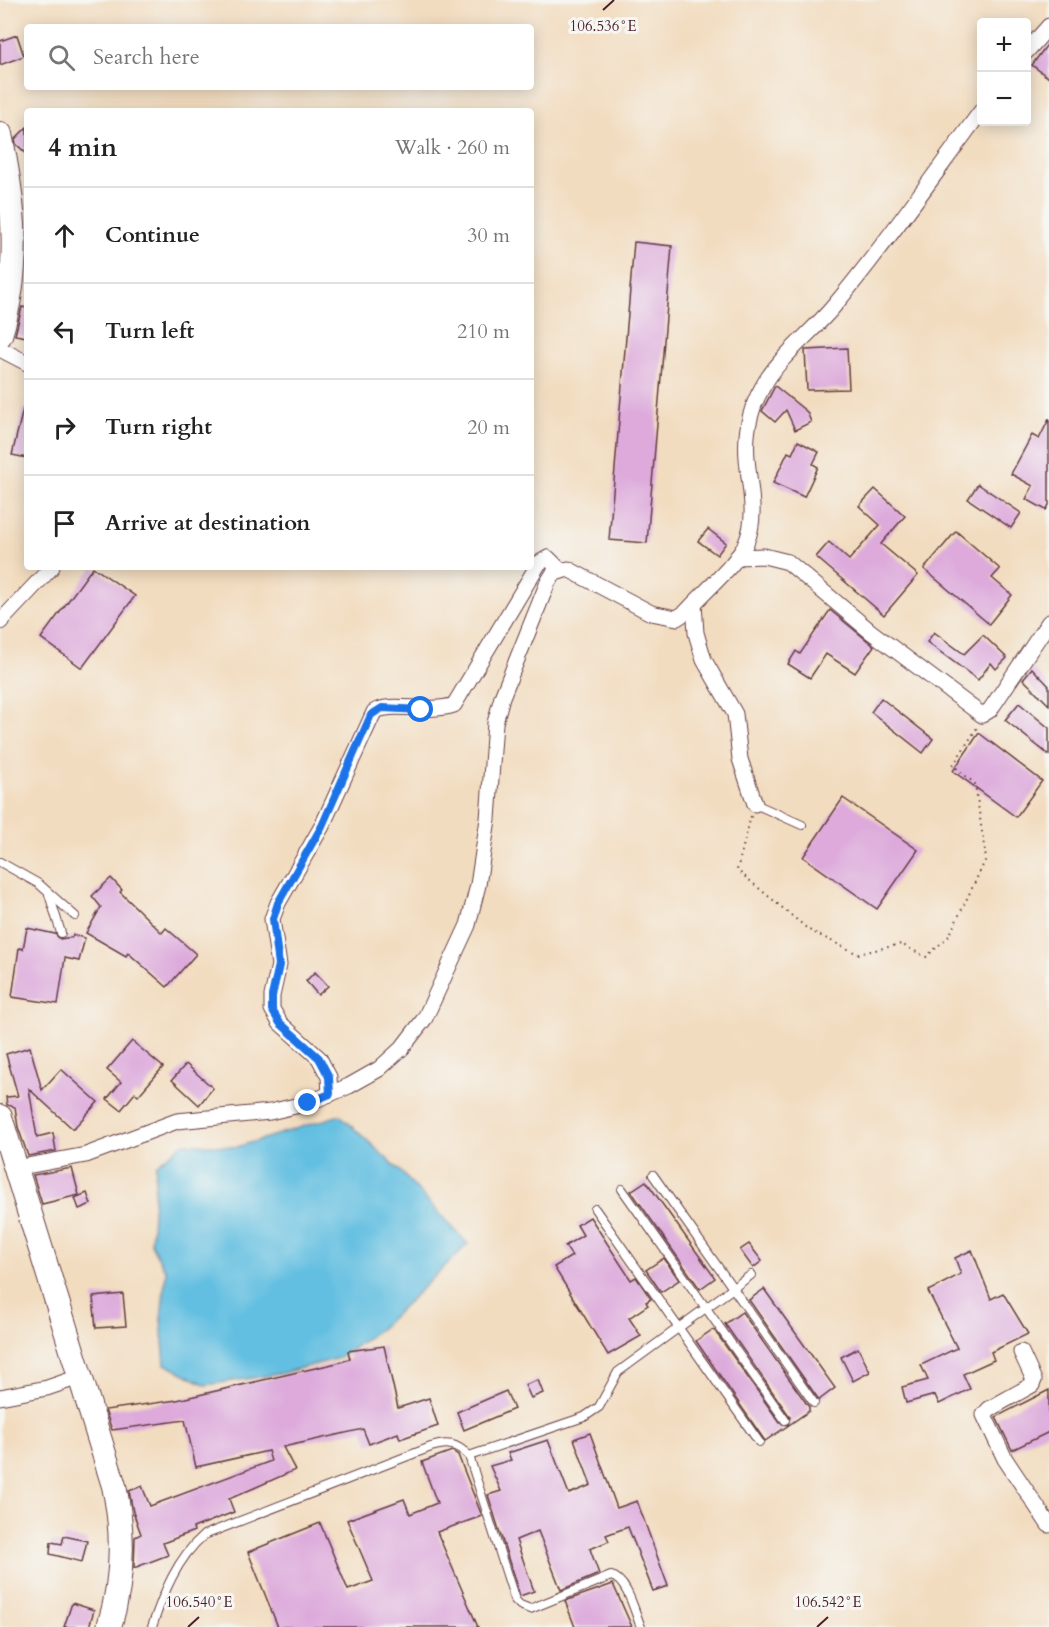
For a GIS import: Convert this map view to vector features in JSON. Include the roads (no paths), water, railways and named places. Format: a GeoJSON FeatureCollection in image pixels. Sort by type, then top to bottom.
{"type":"FeatureCollection","features":[{"type":"Feature","properties":{"kind":"main road"},"geometry":{"type":"LineString","coordinates":[[0,134],[14,218],[15,264],[8,309],[0,335]]}},
{"type":"Feature","properties":{"kind":"main road"},"geometry":{"type":"LineString","coordinates":[[0,1117],[82,1376],[119,1511],[119,1575],[109,1627]]}},
{"type":"Feature","properties":{"kind":"street"},"geometry":{"type":"LineString","coordinates":[[1031,46],[1049,26]]}},
{"type":"Feature","properties":{"kind":"street"},"geometry":{"type":"LineString","coordinates":[[16,1168],[86,1155],[177,1121],[270,1112],[308,1103],[379,1069],[415,1033],[462,940],[474,904],[490,804],[491,746],[496,716],[543,593],[553,574],[568,569],[631,604],[665,618],[682,615],[694,604],[737,557],[747,541],[752,517],[747,439],[752,409],[763,385],[781,361],[833,308],[872,259],[977,115]]}},
{"type":"Feature","properties":{"kind":"street"},"geometry":{"type":"LineString","coordinates":[[0,350],[24,362]]}},
{"type":"Feature","properties":{"kind":"street"},"geometry":{"type":"LineString","coordinates":[[737,557],[764,556],[788,562],[870,631],[980,713],[987,713],[1049,622]]}},
{"type":"Feature","properties":{"kind":"street"},"geometry":{"type":"LineString","coordinates":[[330,1094],[329,1077],[319,1058],[280,1023],[272,1010],[272,996],[279,965],[273,925],[275,909],[322,826],[371,715],[382,708],[427,710],[454,705],[539,563],[548,558],[560,570]]}},
{"type":"Feature","properties":{"kind":"street"},"geometry":{"type":"LineString","coordinates":[[0,622],[49,570]]}},
{"type":"Feature","properties":{"kind":"street"},"geometry":{"type":"LineString","coordinates":[[694,604],[696,633],[704,660],[735,714],[740,759],[755,804]]}},
{"type":"Feature","properties":{"kind":"street"},"geometry":{"type":"LineString","coordinates":[[1022,1352],[1033,1374],[1032,1385],[1026,1391],[988,1409],[984,1415],[1005,1459],[1049,1525]]}},
{"type":"Feature","properties":{"kind":"street"},"geometry":{"type":"LineString","coordinates":[[0,1397],[47,1388],[82,1376]]}},
{"type":"Feature","properties":{"kind":"lane"},"geometry":{"type":"LineString","coordinates":[[755,804],[802,825]]}},
{"type":"Feature","properties":{"kind":"lane"},"geometry":{"type":"LineString","coordinates":[[0,862],[39,884],[75,916]]}},
{"type":"Feature","properties":{"kind":"lane"},"geometry":{"type":"LineString","coordinates":[[49,894],[61,933]]}},
{"type":"Feature","properties":{"kind":"lane"},"geometry":{"type":"LineString","coordinates":[[653,1175],[814,1403]]}},
{"type":"Feature","properties":{"kind":"lane"},"geometry":{"type":"LineString","coordinates":[[622,1189],[785,1420]]}},
{"type":"Feature","properties":{"kind":"lane"},"geometry":{"type":"LineString","coordinates":[[595,1209],[759,1442]]}},
{"type":"Feature","properties":{"kind":"lane"},"geometry":{"type":"LineString","coordinates":[[469,1456],[556,1428],[592,1412],[604,1402],[618,1372],[751,1275]]}},
{"type":"Feature","properties":{"kind":"lane"},"geometry":{"type":"LineString","coordinates":[[152,1627],[174,1575],[188,1550],[204,1535],[234,1521],[431,1447],[448,1443],[462,1449],[469,1456],[500,1560],[515,1600],[520,1605],[530,1608],[611,1576],[616,1577],[622,1583],[641,1627]]}},
{"type":"Feature","properties":{"kind":"water"},"geometry":{"type":"Polygon","coordinates":[[[340,1115],[400,1171],[468,1244],[381,1328],[339,1358],[279,1374],[206,1385],[165,1364],[161,1319],[166,1272],[151,1244],[156,1165],[184,1143],[237,1147],[340,1115]]]}}]}
